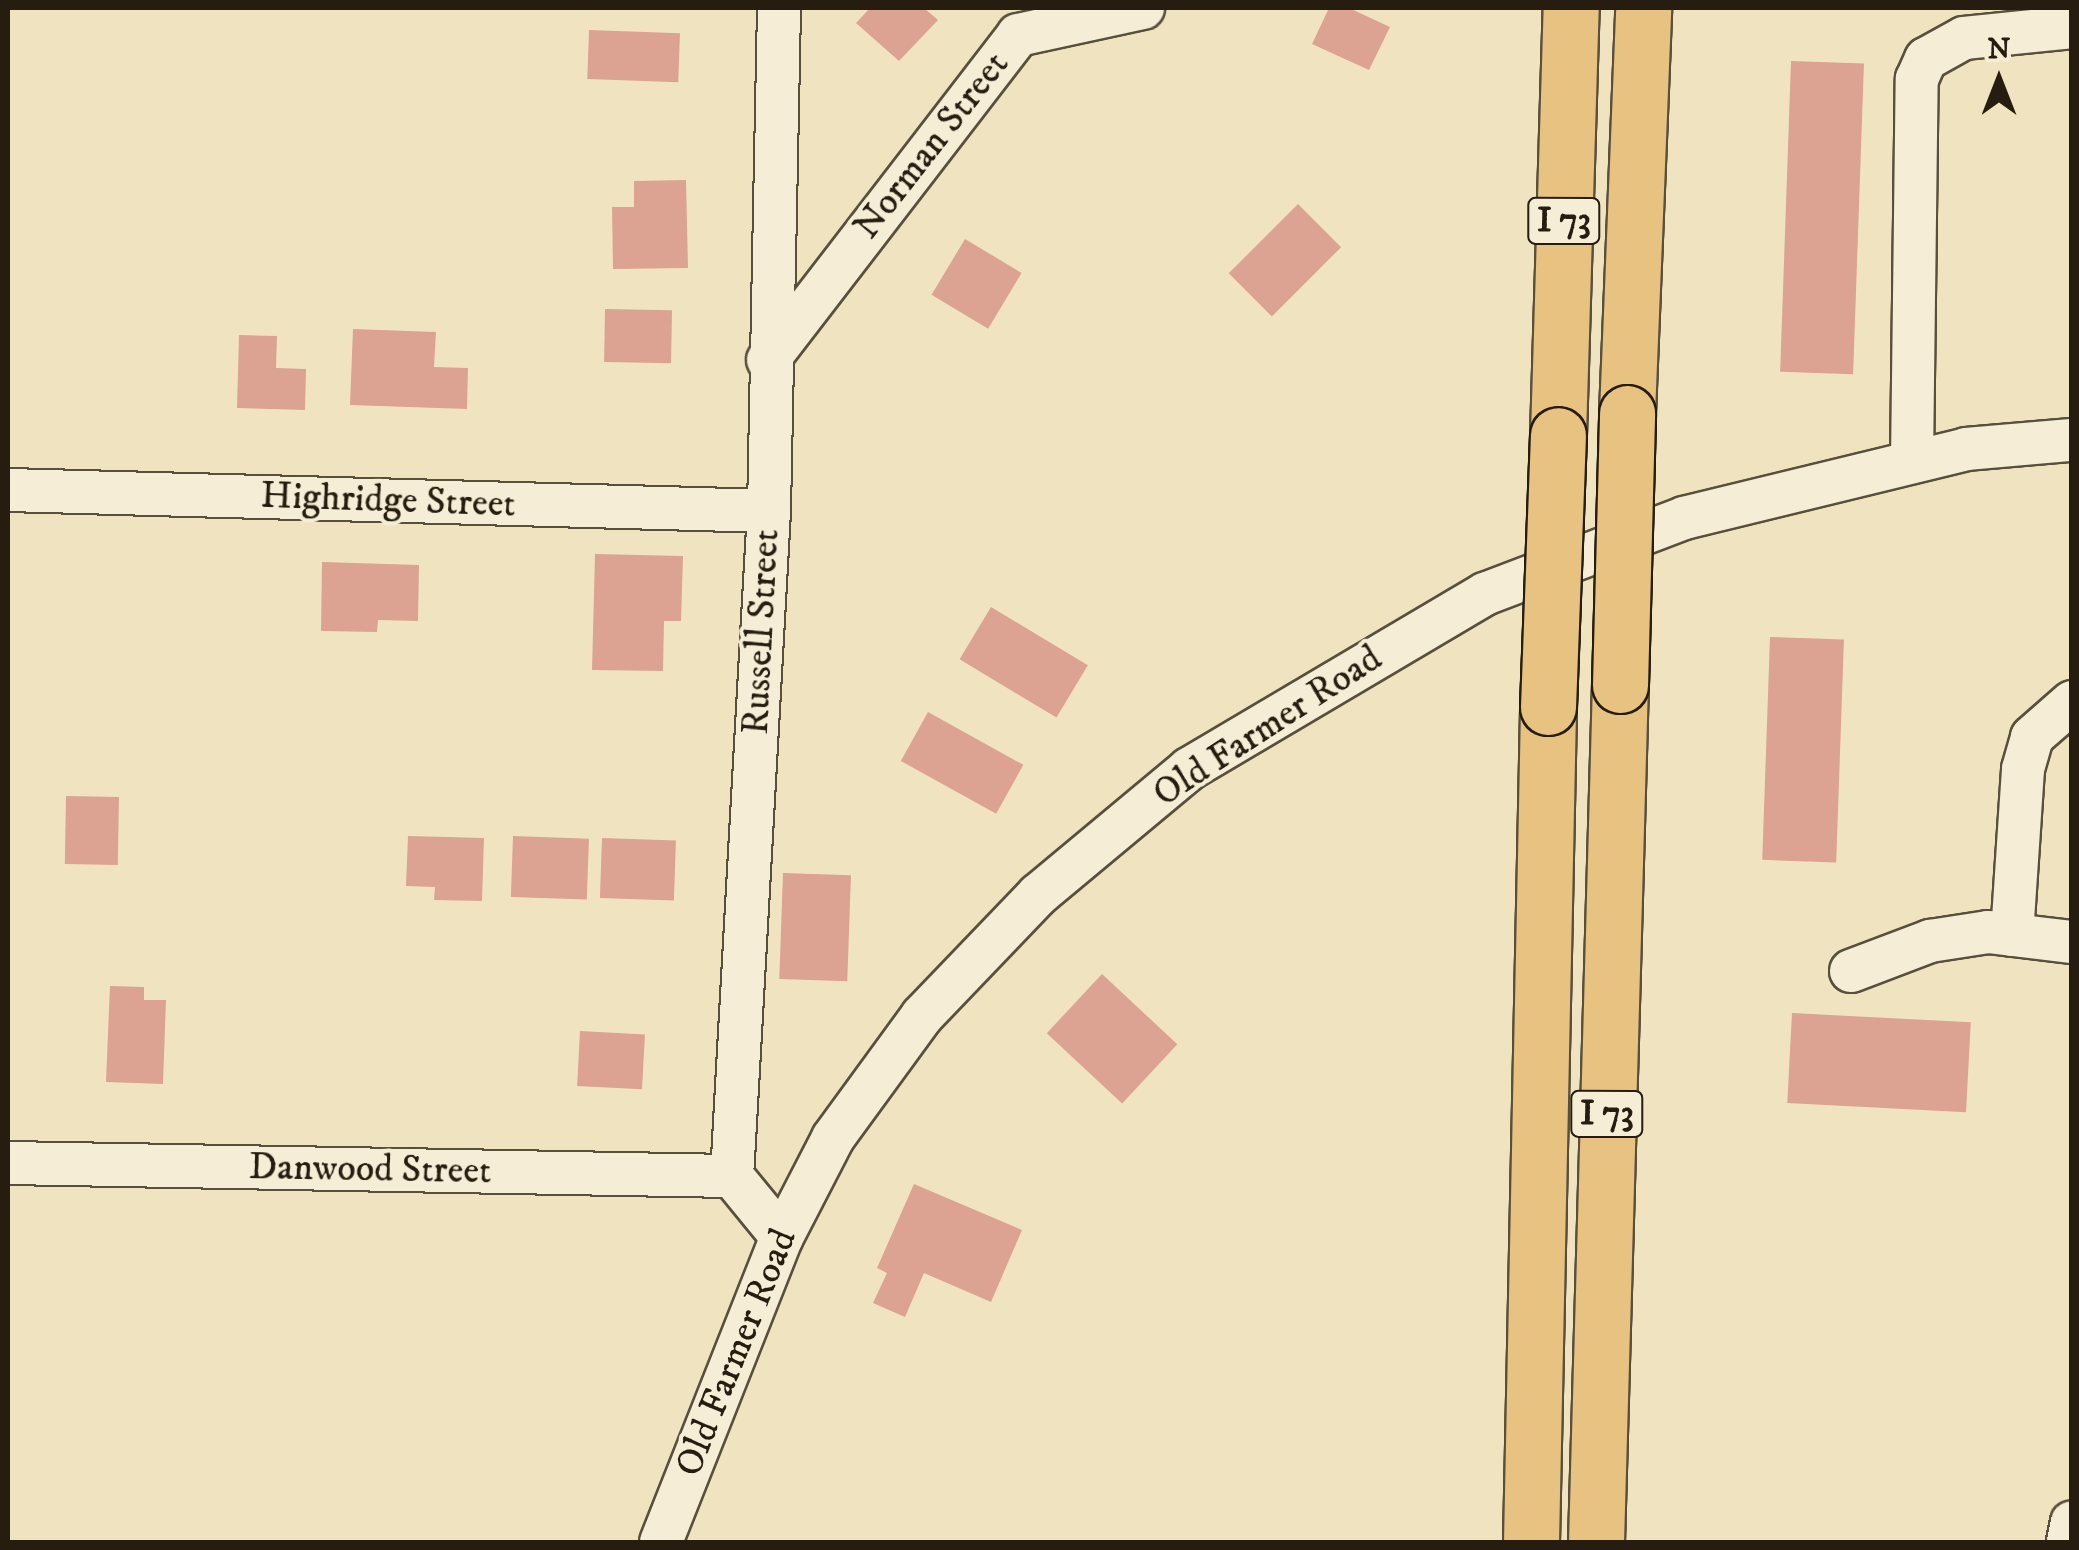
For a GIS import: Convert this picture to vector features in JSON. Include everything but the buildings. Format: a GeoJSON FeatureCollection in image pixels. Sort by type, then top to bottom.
{"type":"FeatureCollection","features":[{"type":"Feature","properties":{"kind":"highway","name":"I 73"},"geometry":{"type":"LineString","coordinates":[[1531,1542],[1548,707],[1571,8]]}},
{"type":"Feature","properties":{"kind":"highway","name":"I 73"},"geometry":{"type":"LineString","coordinates":[[1596,1542],[1627,413],[1643,8]]}},
{"type":"Feature","properties":{"kind":"street","name":"Russell Street"},"geometry":{"type":"LineString","coordinates":[[732,1176],[768,511],[768,360],[779,8]]}},
{"type":"Feature","properties":{"kind":"street","name":"Norman Street"},"geometry":{"type":"LineString","coordinates":[[768,360],[1018,35],[1143,8]]}},
{"type":"Feature","properties":{"kind":"street"},"geometry":{"type":"LineString","coordinates":[[1912,462],[1916,79],[1926,60],[1964,38],[2072,27]]}},
{"type":"Feature","properties":{"kind":"street","name":"Old Farmer Road"},"geometry":{"type":"LineString","coordinates":[[662,1542],[782,1237],[833,1138],[922,1016],[1038,895],[1189,769],[1485,594],[1684,518],[1966,449],[2072,440]]}},
{"type":"Feature","properties":{"kind":"street","name":"Highridge Street"},"geometry":{"type":"LineString","coordinates":[[8,490],[768,511]]}},
{"type":"Feature","properties":{"kind":"street"},"geometry":{"type":"LineString","coordinates":[[2012,935],[2024,769],[2032,737],[2072,702]]}},
{"type":"Feature","properties":{"kind":"street"},"geometry":{"type":"LineString","coordinates":[[1851,971],[1930,941],[2012,935],[2072,942]]}},
{"type":"Feature","properties":{"kind":"street","name":"Danwood Street"},"geometry":{"type":"LineString","coordinates":[[8,1163],[732,1176]]}},
{"type":"Feature","properties":{"kind":"street"},"geometry":{"type":"LineString","coordinates":[[732,1176],[782,1237]]}},
{"type":"Feature","properties":{"kind":"street"},"geometry":{"type":"LineString","coordinates":[[2068,1542],[2072,1522]]}}]}
